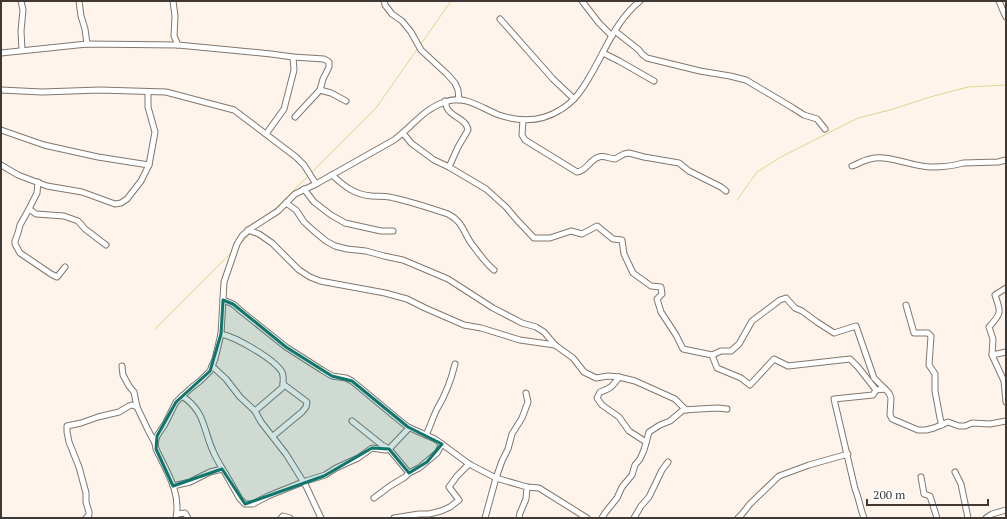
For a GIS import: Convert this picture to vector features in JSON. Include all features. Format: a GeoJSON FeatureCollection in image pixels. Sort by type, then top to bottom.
{"type":"FeatureCollection","features":[{"type":"Feature","properties":{"kind":"street"},"geometry":{"type":"LineString","coordinates":[[21,1],[23,10],[21,31],[22,50]]}},
{"type":"Feature","properties":{"kind":"street"},"geometry":{"type":"LineString","coordinates":[[79,1],[87,44]]}},
{"type":"Feature","properties":{"kind":"street"},"geometry":{"type":"LineString","coordinates":[[173,1],[175,16],[174,36],[178,45]]}},
{"type":"Feature","properties":{"kind":"street"},"geometry":{"type":"LineString","coordinates":[[384,1],[392,14],[402,21],[411,32],[421,50],[455,83],[458,90],[458,100]]}},
{"type":"Feature","properties":{"kind":"street"},"geometry":{"type":"LineString","coordinates":[[582,1],[599,23],[639,50],[647,58],[746,80],[804,115],[817,119],[825,129]]}},
{"type":"Feature","properties":{"kind":"street"},"geometry":{"type":"LineString","coordinates":[[155,443],[157,436],[176,402],[200,381],[212,366],[221,334],[224,282],[237,244],[248,230],[278,211],[295,194],[316,184],[394,140],[427,110],[445,101],[463,100],[472,102],[499,114],[523,120],[540,119],[561,110],[574,99],[583,88],[625,14],[640,1]]}},
{"type":"Feature","properties":{"kind":"street"},"geometry":{"type":"LineString","coordinates":[[999,1],[1006,17]]}},
{"type":"Feature","properties":{"kind":"street"},"geometry":{"type":"LineString","coordinates":[[500,19],[553,79],[574,99]]}},
{"type":"Feature","properties":{"kind":"street"},"geometry":{"type":"LineString","coordinates":[[1,53],[87,44],[178,45],[324,59],[329,62],[329,67],[323,79],[320,90],[295,117]]}},
{"type":"Feature","properties":{"kind":"street"},"geometry":{"type":"LineString","coordinates":[[603,53],[654,81]]}},
{"type":"Feature","properties":{"kind":"street"},"geometry":{"type":"LineString","coordinates":[[266,134],[284,110],[294,70],[293,57]]}},
{"type":"Feature","properties":{"kind":"street"},"geometry":{"type":"LineString","coordinates":[[1,90],[42,92],[100,90],[166,92],[234,110],[296,157],[304,165],[316,184]]}},
{"type":"Feature","properties":{"kind":"street"},"geometry":{"type":"LineString","coordinates":[[320,90],[331,93],[346,101]]}},
{"type":"Feature","properties":{"kind":"street"},"geometry":{"type":"LineString","coordinates":[[1,165],[18,175],[47,186],[82,192],[115,204],[121,203],[127,199],[141,182],[149,164],[155,132],[148,107],[148,92]]}},
{"type":"Feature","properties":{"kind":"street"},"geometry":{"type":"LineString","coordinates":[[445,101],[447,108],[465,122],[468,130],[449,167]]}},
{"type":"Feature","properties":{"kind":"street"},"geometry":{"type":"LineString","coordinates":[[523,120],[522,135],[525,140],[577,172],[582,171],[596,158],[602,157],[615,159],[629,153],[679,163],[689,171],[726,191]]}},
{"type":"Feature","properties":{"kind":"street"},"geometry":{"type":"LineString","coordinates":[[1,130],[44,145],[98,158],[149,164]]}},
{"type":"Feature","properties":{"kind":"street"},"geometry":{"type":"LineString","coordinates":[[403,133],[411,143],[434,160],[486,189],[506,206],[534,238],[550,238],[571,231],[582,234],[597,226],[613,239],[622,240],[624,254],[634,273],[651,286],[661,287],[662,294],[657,299],[661,312],[683,349],[712,355],[721,351],[731,351],[739,344],[752,321],[780,300],[786,298],[796,308],[834,333],[856,326],[874,378],[889,393],[891,398],[890,415],[892,419],[918,430],[926,430],[948,422],[959,426],[966,426],[972,423],[990,424],[1006,421]]}},
{"type":"Feature","properties":{"kind":"street"},"geometry":{"type":"LineString","coordinates":[[852,166],[869,159],[879,158],[931,167],[957,165],[963,163],[998,162],[1006,160]]}},
{"type":"Feature","properties":{"kind":"street"},"geometry":{"type":"LineString","coordinates":[[332,175],[349,190],[363,195],[394,198],[454,217],[471,243],[489,266],[494,270]]}},
{"type":"Feature","properties":{"kind":"street"},"geometry":{"type":"LineString","coordinates":[[38,182],[37,193],[20,225],[15,244],[20,253],[51,274],[58,276],[65,267]]}},
{"type":"Feature","properties":{"kind":"street"},"geometry":{"type":"LineString","coordinates":[[304,189],[314,202],[331,215],[345,223],[381,231],[393,231]]}},
{"type":"Feature","properties":{"kind":"street"},"geometry":{"type":"LineString","coordinates":[[286,203],[296,210],[304,222],[315,232],[335,246],[366,251],[403,260],[448,278],[493,308],[522,323],[536,327],[544,332],[555,345],[573,358],[584,372],[596,378],[608,376],[635,381],[675,399],[686,410]]}},
{"type":"Feature","properties":{"kind":"street"},"geometry":{"type":"LineString","coordinates":[[29,209],[36,214],[64,216],[78,221],[106,245]]}},
{"type":"Feature","properties":{"kind":"street"},"geometry":{"type":"LineString","coordinates":[[248,230],[260,234],[272,243],[299,270],[320,281],[406,298],[425,308],[464,324],[520,340],[555,345]]}},
{"type":"Feature","properties":{"kind":"street"},"geometry":{"type":"LineString","coordinates":[[1006,288],[995,294],[1000,309],[998,317],[989,327],[993,339],[992,355],[1004,381],[1006,402]]}},
{"type":"Feature","properties":{"kind":"street"},"geometry":{"type":"LineString","coordinates":[[223,300],[234,304],[240,311],[286,347],[332,376],[346,378],[352,381],[409,428],[442,444],[469,464],[496,478],[526,487],[539,488],[581,516],[587,518]]}},
{"type":"Feature","properties":{"kind":"street"},"geometry":{"type":"LineString","coordinates":[[906,305],[914,333],[928,333],[931,336],[929,365],[935,374],[935,391],[942,425]]}},
{"type":"Feature","properties":{"kind":"street"},"geometry":{"type":"LineString","coordinates":[[221,334],[245,344],[263,355],[276,365],[282,372],[284,387],[255,411]]}},
{"type":"Feature","properties":{"kind":"street"},"geometry":{"type":"LineString","coordinates":[[992,355],[1006,352]]}},
{"type":"Feature","properties":{"kind":"street"},"geometry":{"type":"LineString","coordinates":[[712,355],[717,368],[741,378],[750,385],[774,359],[788,366],[850,359],[876,390]]}},
{"type":"Feature","properties":{"kind":"street"},"geometry":{"type":"LineString","coordinates":[[426,435],[437,409],[442,402],[452,377],[455,364]]}},
{"type":"Feature","properties":{"kind":"street"},"geometry":{"type":"LineString","coordinates":[[122,366],[129,386],[134,392],[137,407],[155,443],[156,449],[175,490],[178,503],[177,516],[185,513],[188,518]]}},
{"type":"Feature","properties":{"kind":"street"},"geometry":{"type":"LineString","coordinates":[[212,366],[255,411],[261,422],[286,454],[303,482],[321,518]]}},
{"type":"Feature","properties":{"kind":"street"},"geometry":{"type":"LineString","coordinates":[[619,377],[608,390],[600,392],[597,398],[602,405],[619,417],[629,431],[646,442]]}},
{"type":"Feature","properties":{"kind":"street"},"geometry":{"type":"LineString","coordinates":[[273,436],[302,412],[306,407],[307,402],[283,384]]}},
{"type":"Feature","properties":{"kind":"street"},"geometry":{"type":"LineString","coordinates":[[876,390],[885,389]]}},
{"type":"Feature","properties":{"kind":"street"},"geometry":{"type":"LineString","coordinates":[[864,518],[860,500],[855,489],[834,399],[873,395],[876,390]]}},
{"type":"Feature","properties":{"kind":"street"},"geometry":{"type":"LineString","coordinates":[[485,518],[496,478],[508,449],[512,434],[522,418],[528,402],[526,393]]}},
{"type":"Feature","properties":{"kind":"street"},"geometry":{"type":"LineString","coordinates":[[182,396],[188,400],[203,420],[213,451],[222,469],[240,500],[246,504],[252,504],[303,482],[326,475],[336,468],[358,458],[372,448],[385,450],[389,449],[409,428]]}},
{"type":"Feature","properties":{"kind":"street"},"geometry":{"type":"LineString","coordinates":[[86,518],[89,515],[89,512],[86,502],[86,493],[79,467],[69,442],[67,426],[119,412],[132,405],[137,407]]}},
{"type":"Feature","properties":{"kind":"street"},"geometry":{"type":"LineString","coordinates":[[602,518],[632,474],[644,450],[649,432],[670,421],[683,410],[718,408],[727,409]]}},
{"type":"Feature","properties":{"kind":"street"},"geometry":{"type":"LineString","coordinates":[[352,421],[389,449],[409,473]]}},
{"type":"Feature","properties":{"kind":"street"},"geometry":{"type":"LineString","coordinates":[[374,498],[427,462],[437,453],[442,444]]}},
{"type":"Feature","properties":{"kind":"street"},"geometry":{"type":"LineString","coordinates":[[738,518],[779,476],[809,465],[848,454]]}},
{"type":"Feature","properties":{"kind":"street"},"geometry":{"type":"LineString","coordinates":[[634,518],[641,506],[649,497],[662,470],[668,462]]}},
{"type":"Feature","properties":{"kind":"street"},"geometry":{"type":"LineString","coordinates":[[394,518],[419,514],[437,515],[441,511],[450,507],[459,500],[449,487],[469,464]]}},
{"type":"Feature","properties":{"kind":"street"},"geometry":{"type":"LineString","coordinates":[[173,486],[190,482],[210,472],[222,469]]}},
{"type":"Feature","properties":{"kind":"street"},"geometry":{"type":"LineString","coordinates":[[955,472],[961,484],[968,518]]}},
{"type":"Feature","properties":{"kind":"street"},"geometry":{"type":"LineString","coordinates":[[921,477],[924,494],[930,496],[937,518]]}},
{"type":"Feature","properties":{"kind":"street"},"geometry":{"type":"LineString","coordinates":[[519,518],[526,498],[526,487]]}},
{"type":"Feature","properties":{"kind":"street"},"geometry":{"type":"LineString","coordinates":[[986,518],[992,514],[996,515],[1006,510]]}},
{"type":"Feature","properties":{"kind":"street"},"geometry":{"type":"LineString","coordinates":[[281,518],[283,516],[290,518]]}},
{"type":"Feature","properties":{"kind":"highlighted area"},"geometry":{"type":"Polygon","coordinates":[[[223,300],[233,304],[286,347],[332,376],[352,381],[408,427],[442,444],[427,462],[409,473],[389,449],[372,448],[324,476],[245,504],[222,469],[173,486],[156,449],[157,436],[176,402],[210,371],[221,334],[223,300]]]}},
{"type":"Feature","properties":{"kind":"waterway"},"geometry":{"type":"LineString","coordinates":[[421,44],[451,1]]}},
{"type":"Feature","properties":{"kind":"waterway"},"geometry":{"type":"LineString","coordinates":[[311,173],[376,108],[418,48]]}},
{"type":"Feature","properties":{"kind":"waterway"},"geometry":{"type":"LineString","coordinates":[[737,200],[757,172],[781,157],[858,118],[968,87],[1006,85]]}},
{"type":"Feature","properties":{"kind":"waterway"},"geometry":{"type":"LineString","coordinates":[[271,213],[309,175]]}},
{"type":"Feature","properties":{"kind":"waterway"},"geometry":{"type":"LineString","coordinates":[[240,244],[251,233]]}},
{"type":"Feature","properties":{"kind":"waterway"},"geometry":{"type":"LineString","coordinates":[[155,329],[232,252]]}}]}
